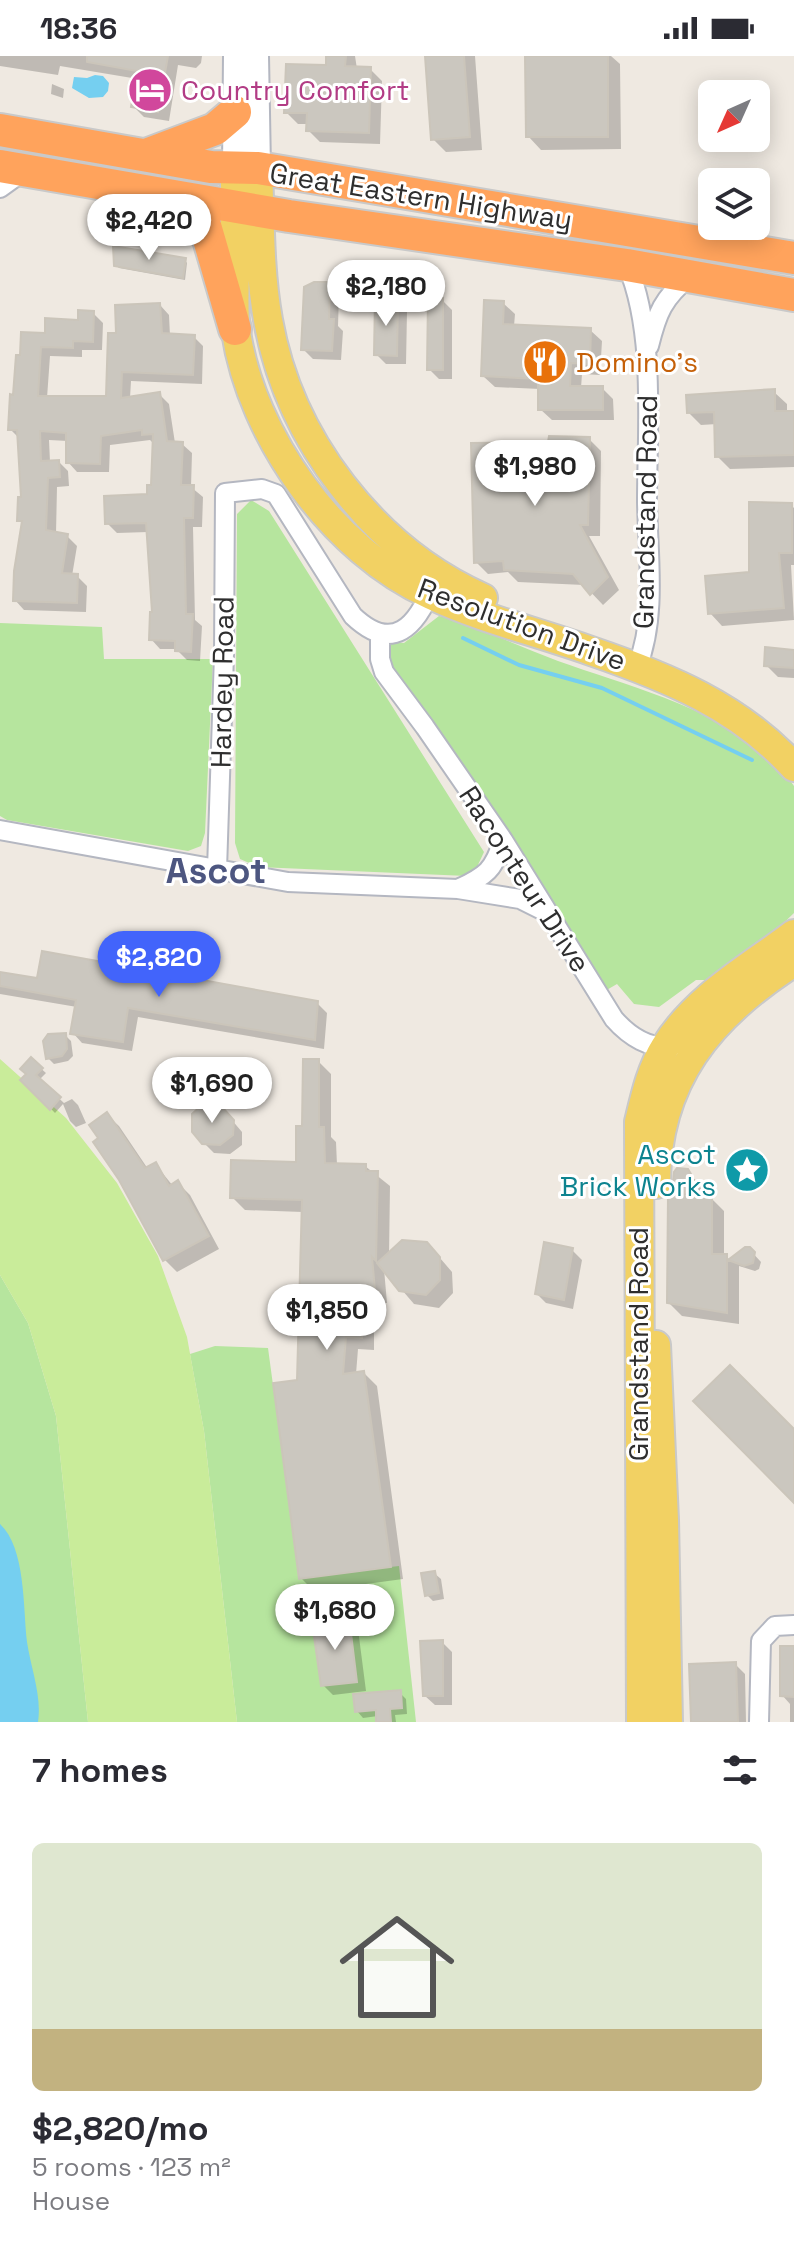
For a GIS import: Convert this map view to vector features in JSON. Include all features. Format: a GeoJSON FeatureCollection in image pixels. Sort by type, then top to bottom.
{"type":"FeatureCollection","features":[{"type":"Feature","properties":{"kind":"highway"},"geometry":{"type":"LineString","coordinates":[[146,155],[215,129],[235,112]]}},
{"type":"Feature","properties":{"kind":"highway","name":"Great Eastern Highway"},"geometry":{"type":"LineString","coordinates":[[0,130],[211,167],[247,168],[794,258]]}},
{"type":"Feature","properties":{"kind":"highway","name":"Great Eastern Highway"},"geometry":{"type":"LineString","coordinates":[[8,175],[190,199],[627,265],[794,295]]}},
{"type":"Feature","properties":{"kind":"highway"},"geometry":{"type":"LineString","coordinates":[[190,199],[204,222],[235,329]]}},
{"type":"Feature","properties":{"kind":"main road"},"geometry":{"type":"LineString","coordinates":[[236,56],[235,112],[247,168]]}},
{"type":"Feature","properties":{"kind":"main road"},"geometry":{"type":"LineString","coordinates":[[247,168],[256,56]]}},
{"type":"Feature","properties":{"kind":"main road","name":"Resolution Drive"},"geometry":{"type":"LineString","coordinates":[[247,168],[247,209],[235,329],[244,374],[274,443],[306,489],[356,544],[396,575],[509,610],[719,692],[760,719],[794,748]]}},
{"type":"Feature","properties":{"kind":"main road","name":"Resolution Drive"},"geometry":{"type":"LineString","coordinates":[[247,209],[273,342],[288,388],[310,436],[339,482],[400,545],[433,585]]}},
{"type":"Feature","properties":{"kind":"main road","name":"Resolution Drive"},"geometry":{"type":"LineString","coordinates":[[639,662],[706,697],[756,731],[794,767]]}},
{"type":"Feature","properties":{"kind":"main road","name":"Grandstand Road"},"geometry":{"type":"LineString","coordinates":[[641,1722],[639,1122],[665,1047],[702,1004],[730,978],[794,934]]}},
{"type":"Feature","properties":{"kind":"main road","name":"Grandstand Road"},"geometry":{"type":"LineString","coordinates":[[668,1722],[656,1359],[658,1147],[668,1104],[685,1064],[721,1019],[741,1000],[794,962]]}},
{"type":"Feature","properties":{"kind":"street","name":"Grandstand Road"},"geometry":{"type":"LineString","coordinates":[[627,265],[640,304],[646,357],[648,606],[639,662]]}},
{"type":"Feature","properties":{"kind":"street","name":"Grandstand Road"},"geometry":{"type":"LineString","coordinates":[[646,357],[660,307],[670,293],[690,276]]}},
{"type":"Feature","properties":{"kind":"street","name":"Hardey Road"},"geometry":{"type":"LineString","coordinates":[[217,870],[224,654],[225,493],[262,489],[276,494],[353,616],[365,628],[380,634]]}},
{"type":"Feature","properties":{"kind":"street"},"geometry":{"type":"LineString","coordinates":[[380,634],[402,632],[412,624],[433,585]]}},
{"type":"Feature","properties":{"kind":"street","name":"Raconteur Drive"},"geometry":{"type":"LineString","coordinates":[[380,634],[380,659],[384,672],[503,840],[623,1029],[641,1041],[665,1047]]}},
{"type":"Feature","properties":{"kind":"street"},"geometry":{"type":"LineString","coordinates":[[0,830],[288,882],[458,889],[520,899],[549,916]]}},
{"type":"Feature","properties":{"kind":"street"},"geometry":{"type":"LineString","coordinates":[[458,889],[489,871],[498,858],[503,840]]}},
{"type":"Feature","properties":{"kind":"street"},"geometry":{"type":"LineString","coordinates":[[665,1047],[687,1041],[721,1019]]}},
{"type":"Feature","properties":{"kind":"street"},"geometry":{"type":"LineString","coordinates":[[759,1722],[761,1641],[775,1626],[794,1625]]}},
{"type":"Feature","properties":{"kind":"green space"},"geometry":{"type":"Polygon","coordinates":[[[251,500],[269,511],[484,852],[477,867],[467,876],[258,867],[240,859],[235,843],[237,514],[251,500]]]}},
{"type":"Feature","properties":{"kind":"green space"},"geometry":{"type":"Polygon","coordinates":[[[439,616],[455,619],[558,661],[687,707],[747,740],[773,761],[794,786],[794,913],[706,980],[696,980],[659,1007],[634,1004],[617,984],[598,995],[388,660],[385,652],[392,642],[404,643],[439,616]]]}},
{"type":"Feature","properties":{"kind":"green space"},"geometry":{"type":"Polygon","coordinates":[[[0,623],[102,627],[104,659],[213,659],[205,833],[201,846],[188,851],[7,820],[0,816],[0,623]]]}},
{"type":"Feature","properties":{"kind":"green space"},"geometry":{"type":"Polygon","coordinates":[[[0,1059],[66,1118],[117,1183],[158,1256],[187,1337],[204,1431],[237,1722],[88,1722],[56,1416],[28,1323],[0,1275],[0,1059]]]}},
{"type":"Feature","properties":{"kind":"green space"},"geometry":{"type":"Polygon","coordinates":[[[0,1275],[28,1323],[56,1416],[88,1722],[0,1722],[0,1275]]]}},
{"type":"Feature","properties":{"kind":"green space"},"geometry":{"type":"Polygon","coordinates":[[[215,1346],[268,1348],[299,1578],[399,1566],[416,1722],[237,1722],[204,1431],[190,1354],[215,1346]]]}},
{"type":"Feature","properties":{"kind":"water"},"geometry":{"type":"Polygon","coordinates":[[[103,76],[109,83],[103,97],[89,98],[72,88],[74,77],[103,76]]]}},
{"type":"Feature","properties":{"kind":"water"},"geometry":{"type":"Polygon","coordinates":[[[0,1524],[15,1548],[19,1563],[27,1642],[39,1702],[38,1722],[0,1722],[0,1524]]]}},
{"type":"Feature","properties":{"kind":"building"},"geometry":{"type":"Polygon","coordinates":[[[87,56],[168,56],[158,112],[131,107],[137,71],[87,62],[87,56]]]}},
{"type":"Feature","properties":{"kind":"building"},"geometry":{"type":"Polygon","coordinates":[[[326,56],[346,56],[345,66],[371,67],[369,133],[306,131],[307,113],[284,113],[286,64],[326,65],[326,56]]]}},
{"type":"Feature","properties":{"kind":"building"},"geometry":{"type":"Polygon","coordinates":[[[425,56],[464,56],[470,137],[431,140],[425,56]]]}},
{"type":"Feature","properties":{"kind":"building"},"geometry":{"type":"Polygon","coordinates":[[[525,56],[608,56],[608,137],[526,137],[525,56]]]}},
{"type":"Feature","properties":{"kind":"building"},"geometry":{"type":"Polygon","coordinates":[[[113,246],[186,258],[183,278],[114,266],[113,246]]]}},
{"type":"Feature","properties":{"kind":"building"},"geometry":{"type":"Polygon","coordinates":[[[314,282],[330,282],[329,319],[334,319],[332,351],[301,350],[304,287],[314,282]]]}},
{"type":"Feature","properties":{"kind":"building"},"geometry":{"type":"Polygon","coordinates":[[[428,298],[443,298],[443,370],[427,370],[428,298]]]}},
{"type":"Feature","properties":{"kind":"building"},"geometry":{"type":"Polygon","coordinates":[[[375,299],[398,300],[397,356],[374,355],[375,299]]]}},
{"type":"Feature","properties":{"kind":"building"},"geometry":{"type":"Polygon","coordinates":[[[484,300],[504,301],[503,324],[591,328],[590,364],[571,363],[570,386],[603,386],[603,410],[538,410],[538,379],[481,376],[484,300]]]}},
{"type":"Feature","properties":{"kind":"building"},"geometry":{"type":"Polygon","coordinates":[[[160,303],[162,333],[195,335],[193,375],[122,372],[121,398],[160,392],[167,441],[183,442],[181,485],[194,485],[193,518],[184,518],[186,614],[193,614],[191,652],[175,651],[175,641],[149,640],[152,612],[146,523],[105,524],[104,496],[147,494],[147,485],[151,485],[153,434],[142,435],[142,430],[101,436],[100,464],[66,463],[66,433],[40,431],[41,461],[59,460],[60,477],[48,478],[46,530],[68,534],[62,573],[78,574],[77,603],[13,601],[22,521],[17,521],[18,497],[21,497],[17,430],[8,430],[10,394],[13,395],[21,332],[45,333],[45,318],[78,320],[78,310],[94,311],[93,342],[73,341],[73,348],[41,347],[38,396],[106,396],[108,333],[116,333],[115,305],[160,303]]]}},
{"type":"Feature","properties":{"kind":"building"},"geometry":{"type":"Polygon","coordinates":[[[775,389],[775,411],[794,411],[794,455],[715,457],[714,412],[687,413],[686,395],[775,389]]]}},
{"type":"Feature","properties":{"kind":"building"},"geometry":{"type":"Polygon","coordinates":[[[549,436],[590,437],[588,525],[580,525],[608,577],[590,595],[573,574],[504,570],[503,561],[474,563],[471,443],[548,442],[549,436]]]}},
{"type":"Feature","properties":{"kind":"building"},"geometry":{"type":"Polygon","coordinates":[[[749,502],[792,503],[792,553],[779,553],[784,608],[708,614],[705,576],[749,572],[749,502]]]}},
{"type":"Feature","properties":{"kind":"building"},"geometry":{"type":"Polygon","coordinates":[[[765,647],[794,650],[794,668],[764,666],[765,647]]]}},
{"type":"Feature","properties":{"kind":"building"},"geometry":{"type":"Polygon","coordinates":[[[42,951],[318,1001],[315,1040],[128,1008],[123,1042],[70,1034],[76,1000],[0,986],[0,972],[37,978],[42,951]]]}},
{"type":"Feature","properties":{"kind":"building"},"geometry":{"type":"Polygon","coordinates":[[[66,1033],[67,1049],[62,1056],[46,1059],[43,1041],[48,1034],[66,1033]]]}},
{"type":"Feature","properties":{"kind":"building"},"geometry":{"type":"Polygon","coordinates":[[[31,1057],[43,1068],[36,1075],[61,1097],[50,1110],[20,1080],[26,1074],[20,1069],[31,1057]]]}},
{"type":"Feature","properties":{"kind":"building"},"geometry":{"type":"Polygon","coordinates":[[[303,1059],[319,1059],[319,1127],[324,1127],[325,1163],[366,1164],[366,1171],[378,1171],[376,1261],[372,1257],[375,1290],[362,1291],[362,1338],[346,1337],[343,1374],[364,1371],[391,1567],[299,1579],[273,1383],[297,1380],[302,1200],[230,1198],[231,1160],[296,1162],[296,1126],[302,1126],[303,1059]]]}},
{"type":"Feature","properties":{"kind":"building"},"geometry":{"type":"Polygon","coordinates":[[[203,1104],[222,1107],[234,1120],[233,1135],[220,1145],[202,1144],[192,1132],[192,1114],[203,1104]]]}},
{"type":"Feature","properties":{"kind":"building"},"geometry":{"type":"Polygon","coordinates":[[[107,1112],[145,1168],[156,1162],[169,1186],[178,1180],[209,1236],[163,1261],[119,1180],[93,1142],[98,1138],[89,1125],[107,1112]]]}},
{"type":"Feature","properties":{"kind":"building"},"geometry":{"type":"Polygon","coordinates":[[[677,1168],[688,1169],[691,1174],[683,1196],[712,1196],[712,1254],[727,1254],[727,1313],[667,1303],[668,1196],[679,1196],[673,1181],[677,1168]]]}},
{"type":"Feature","properties":{"kind":"building"},"geometry":{"type":"Polygon","coordinates":[[[402,1240],[427,1242],[440,1257],[440,1280],[426,1295],[399,1291],[377,1263],[402,1240]]]}},
{"type":"Feature","properties":{"kind":"building"},"geometry":{"type":"Polygon","coordinates":[[[544,1242],[573,1248],[564,1300],[535,1294],[544,1242]]]}},
{"type":"Feature","properties":{"kind":"building"},"geometry":{"type":"Polygon","coordinates":[[[745,1247],[755,1252],[753,1263],[744,1266],[728,1260],[745,1247]]]}},
{"type":"Feature","properties":{"kind":"building"},"geometry":{"type":"Polygon","coordinates":[[[730,1365],[794,1429],[794,1503],[693,1401],[730,1365]]]}},
{"type":"Feature","properties":{"kind":"building"},"geometry":{"type":"Polygon","coordinates":[[[435,1571],[439,1593],[425,1596],[421,1573],[435,1571]]]}},
{"type":"Feature","properties":{"kind":"building"},"geometry":{"type":"Polygon","coordinates":[[[349,1617],[357,1682],[321,1686],[312,1622],[349,1617]]]}},
{"type":"Feature","properties":{"kind":"building"},"geometry":{"type":"Polygon","coordinates":[[[443,1640],[443,1696],[423,1696],[420,1641],[443,1640]]]}},
{"type":"Feature","properties":{"kind":"building"},"geometry":{"type":"Polygon","coordinates":[[[780,1646],[794,1646],[794,1697],[780,1696],[780,1646]]]}},
{"type":"Feature","properties":{"kind":"building"},"geometry":{"type":"Polygon","coordinates":[[[736,1662],[738,1722],[691,1722],[689,1664],[736,1662]]]}},
{"type":"Feature","properties":{"kind":"building"},"geometry":{"type":"Polygon","coordinates":[[[401,1690],[402,1708],[390,1709],[391,1722],[376,1722],[376,1710],[355,1712],[353,1694],[401,1690]]]}},
{"type":"Feature","properties":{"kind":"waterway"},"geometry":{"type":"LineString","coordinates":[[463,638],[519,665],[602,688],[752,760]]}},
{"type":"Feature","properties":{"kind":"place","name":"Country Comfort"},"geometry":{"type":"Point","coordinates":[150,90]}},
{"type":"Feature","properties":{"kind":"place","name":"Domino's"},"geometry":{"type":"Point","coordinates":[545,362]}},
{"type":"Feature","properties":{"kind":"place","name":"Ascot Brick Works"},"geometry":{"type":"Point","coordinates":[747,1170]}},
{"type":"Feature","properties":{"kind":"district","name":"Ascot"},"geometry":{"type":"Point","coordinates":[216,870]}}]}
